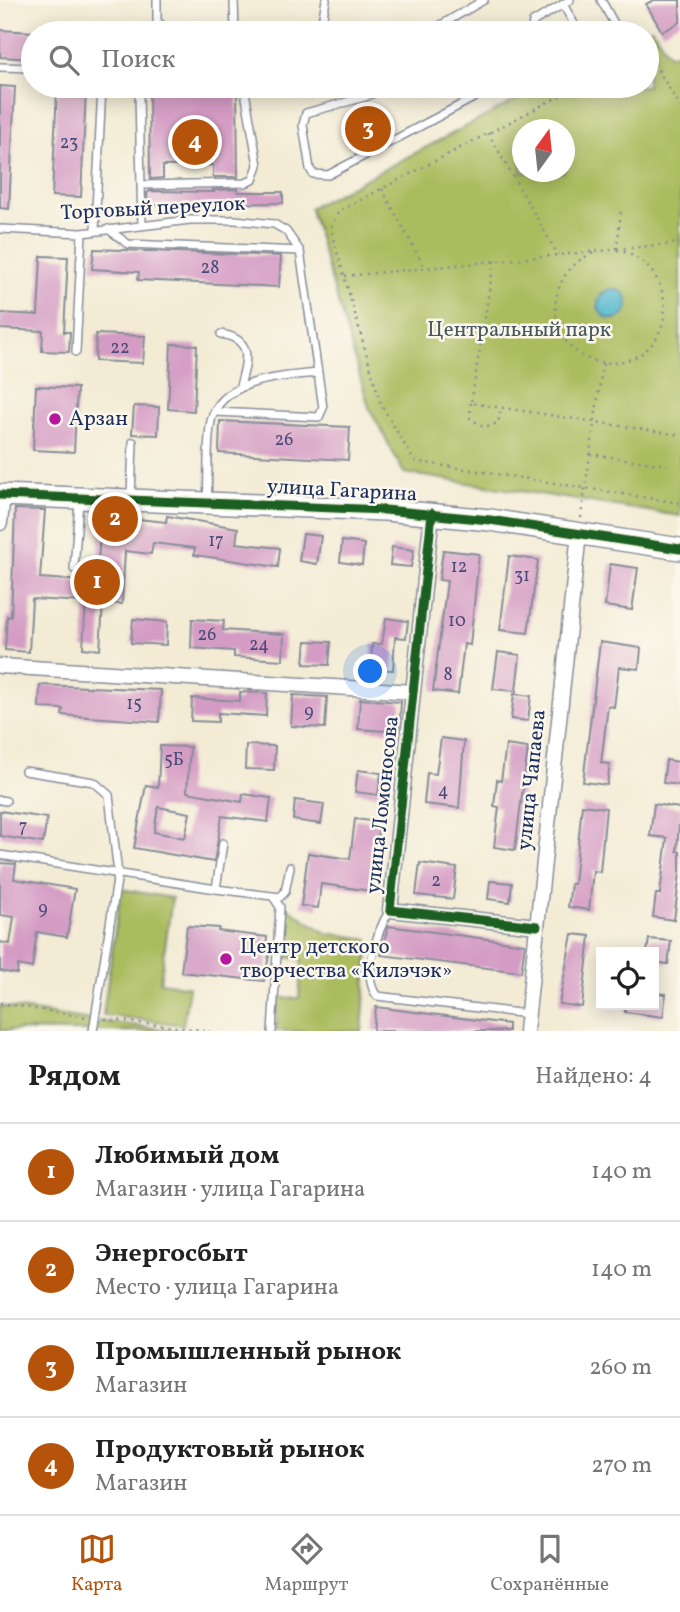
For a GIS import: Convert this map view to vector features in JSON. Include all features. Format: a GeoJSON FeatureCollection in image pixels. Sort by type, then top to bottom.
{"type":"FeatureCollection","features":[{"type":"Feature","properties":{"kind":"street","name":"улица Гагарина"},"geometry":{"type":"LineString","coordinates":[[1,495],[432,513],[680,549]]}},
{"type":"Feature","properties":{"kind":"street"},"geometry":{"type":"LineString","coordinates":[[0,523],[1,495]]}},
{"type":"Feature","properties":{"kind":"street","name":"улица Ломоносова"},"geometry":{"type":"LineString","coordinates":[[432,513],[390,910],[537,926]]}},
{"type":"Feature","properties":{"kind":"street","name":"улица Чапаева"},"geometry":{"type":"LineString","coordinates":[[526,1031],[579,533]]}},
{"type":"Feature","properties":{"kind":"street","name":"улица Ломоносова"},"geometry":{"type":"LineString","coordinates":[[0,666],[413,692]]}},
{"type":"Feature","properties":{"kind":"lane"},"geometry":{"type":"LineString","coordinates":[[157,0],[157,21]]}},
{"type":"Feature","properties":{"kind":"lane"},"geometry":{"type":"LineString","coordinates":[[234,0],[235,21]]}},
{"type":"Feature","properties":{"kind":"lane"},"geometry":{"type":"LineString","coordinates":[[322,21],[326,0]]}},
{"type":"Feature","properties":{"kind":"lane"},"geometry":{"type":"LineString","coordinates":[[448,21],[484,0]]}},
{"type":"Feature","properties":{"kind":"lane"},"geometry":{"type":"LineString","coordinates":[[601,0],[613,21]]}},
{"type":"Feature","properties":{"kind":"lane"},"geometry":{"type":"LineString","coordinates":[[535,21],[567,2],[574,21]]}},
{"type":"Feature","properties":{"kind":"lane"},"geometry":{"type":"LineString","coordinates":[[0,67],[21,68]]}},
{"type":"Feature","properties":{"kind":"lane"},"geometry":{"type":"LineString","coordinates":[[95,231],[101,98]]}},
{"type":"Feature","properties":{"kind":"lane"},"geometry":{"type":"LineString","coordinates":[[139,98],[142,226]]}},
{"type":"Feature","properties":{"kind":"lane"},"geometry":{"type":"LineString","coordinates":[[141,185],[245,183],[253,180],[258,165],[246,98]]}},
{"type":"Feature","properties":{"kind":"lane"},"geometry":{"type":"LineString","coordinates":[[361,98],[306,113],[303,124],[313,174],[328,175],[473,98]]}},
{"type":"Feature","properties":{"kind":"lane","name":"Торговый переулок"},"geometry":{"type":"LineString","coordinates":[[0,229],[82,233],[190,220],[262,221],[286,231],[300,251]]}},
{"type":"Feature","properties":{"kind":"lane"},"geometry":{"type":"LineString","coordinates":[[108,229],[128,244],[300,251],[323,408],[319,417],[215,412]]}},
{"type":"Feature","properties":{"kind":"lane"},"geometry":{"type":"LineString","coordinates":[[76,352],[82,233]]}},
{"type":"Feature","properties":{"kind":"lane"},"geometry":{"type":"LineString","coordinates":[[221,334],[234,336],[242,343],[247,355],[239,389]]}},
{"type":"Feature","properties":{"kind":"lane"},"geometry":{"type":"LineString","coordinates":[[207,503],[211,420],[225,398],[239,389],[280,376],[318,373]]}},
{"type":"Feature","properties":{"kind":"lane"},"geometry":{"type":"LineString","coordinates":[[131,500],[133,442]]}},
{"type":"Feature","properties":{"kind":"lane"},"geometry":{"type":"LineString","coordinates":[[74,569],[80,498]]}},
{"type":"Feature","properties":{"kind":"lane"},"geometry":{"type":"LineString","coordinates":[[25,771],[93,782],[103,787],[109,795],[118,874],[93,1031]]}},
{"type":"Feature","properties":{"kind":"lane"},"geometry":{"type":"LineString","coordinates":[[216,889],[223,843]]}},
{"type":"Feature","properties":{"kind":"lane"},"geometry":{"type":"LineString","coordinates":[[0,855],[274,898],[285,892],[290,867]]}},
{"type":"Feature","properties":{"kind":"lane"},"geometry":{"type":"LineString","coordinates":[[272,1031],[280,907],[274,898]]}},
{"type":"Feature","properties":{"kind":"lane"},"geometry":{"type":"LineString","coordinates":[[390,910],[379,931],[374,951],[371,981],[377,996],[528,1014]]}},
{"type":"Feature","properties":{"kind":"path"},"geometry":{"type":"LineString","coordinates":[[659,72],[680,106]]}},
{"type":"Feature","properties":{"kind":"path"},"geometry":{"type":"LineString","coordinates":[[556,98],[339,211],[333,218],[332,238],[382,404],[414,461],[680,503]]}},
{"type":"Feature","properties":{"kind":"path"},"geometry":{"type":"LineString","coordinates":[[488,133],[558,255]]}},
{"type":"Feature","properties":{"kind":"path"},"geometry":{"type":"LineString","coordinates":[[382,188],[425,268]]}},
{"type":"Feature","properties":{"kind":"path"},"geometry":{"type":"LineString","coordinates":[[615,250],[621,208]]}},
{"type":"Feature","properties":{"kind":"path"},"geometry":{"type":"LineString","coordinates":[[344,276],[680,243]]}},
{"type":"Feature","properties":{"kind":"path"},"geometry":{"type":"LineString","coordinates":[[596,251],[580,258],[568,270],[556,292],[555,317],[561,333],[572,347],[603,362],[620,362],[637,356],[652,345],[662,330],[667,312],[666,294],[659,277],[648,263],[632,254],[615,250]]}},
{"type":"Feature","properties":{"kind":"path"},"geometry":{"type":"LineString","coordinates":[[494,261],[470,418],[483,427],[498,423],[501,408]]}},
{"type":"Feature","properties":{"kind":"path"},"geometry":{"type":"LineString","coordinates":[[579,533],[603,362]]}},
{"type":"Feature","properties":{"kind":"path"},"geometry":{"type":"LineString","coordinates":[[471,403],[680,435]]}},
{"type":"Feature","properties":{"kind":"path"},"geometry":{"type":"LineString","coordinates":[[590,454],[667,465]]}},
{"type":"Feature","properties":{"kind":"green space","name":"Центральный парк"},"geometry":{"type":"Polygon","coordinates":[[[659,39],[669,55],[674,53],[680,63],[680,516],[404,473],[369,407],[310,208],[520,98],[659,98],[659,39]]]}},
{"type":"Feature","properties":{"kind":"green space"},"geometry":{"type":"Polygon","coordinates":[[[121,889],[172,898],[160,982],[189,987],[183,1025],[103,1015],[121,889]]]}},
{"type":"Feature","properties":{"kind":"green space"},"geometry":{"type":"Polygon","coordinates":[[[285,906],[326,933],[369,939],[362,1031],[276,1031],[278,998],[299,998],[302,960],[281,956],[285,906]]]}},
{"type":"Feature","properties":{"kind":"green space"},"geometry":{"type":"Polygon","coordinates":[[[0,1006],[91,1020],[89,1031],[0,1030],[0,1006]]]}},
{"type":"Feature","properties":{"kind":"green space"},"geometry":{"type":"Polygon","coordinates":[[[98,1021],[182,1031],[96,1031],[98,1021]]]}},
{"type":"Feature","properties":{"kind":"water"},"geometry":{"type":"Polygon","coordinates":[[[613,289],[624,293],[628,304],[624,315],[613,319],[602,315],[598,304],[602,293],[613,289]]]}},
{"type":"Feature","properties":{"kind":"building"},"geometry":{"type":"Polygon","coordinates":[[[654,0],[680,0],[680,22],[662,32],[659,21],[656,21],[646,4],[654,0]]]}},
{"type":"Feature","properties":{"kind":"building"},"geometry":{"type":"Polygon","coordinates":[[[0,30],[21,31],[21,58],[0,57],[0,30]]]}},
{"type":"Feature","properties":{"kind":"building"},"geometry":{"type":"Polygon","coordinates":[[[0,86],[15,87],[9,209],[0,208],[0,86]]]}},
{"type":"Feature","properties":{"kind":"building"},"geometry":{"type":"Polygon","coordinates":[[[57,98],[86,98],[81,197],[52,196],[57,98]]]}},
{"type":"Feature","properties":{"kind":"building"},"geometry":{"type":"Polygon","coordinates":[[[149,98],[237,98],[238,177],[213,177],[213,165],[163,166],[163,178],[150,179],[149,98]]]}},
{"type":"Feature","properties":{"kind":"building"},"geometry":{"type":"Polygon","coordinates":[[[238,189],[238,192],[283,192],[283,203],[148,205],[147,193],[150,191],[214,192],[213,190],[238,189]]]}},
{"type":"Feature","properties":{"kind":"building"},"geometry":{"type":"Polygon","coordinates":[[[94,249],[281,256],[279,287],[138,280],[139,272],[92,269],[94,249]]]}},
{"type":"Feature","properties":{"kind":"building"},"geometry":{"type":"Polygon","coordinates":[[[41,256],[68,257],[64,332],[70,332],[69,352],[42,351],[43,331],[0,329],[1,313],[38,315],[41,256]]]}},
{"type":"Feature","properties":{"kind":"building"},"geometry":{"type":"Polygon","coordinates":[[[96,334],[145,336],[143,363],[95,361],[96,334]]]}},
{"type":"Feature","properties":{"kind":"building"},"geometry":{"type":"Polygon","coordinates":[[[171,344],[197,345],[194,411],[168,409],[171,344]]]}},
{"type":"Feature","properties":{"kind":"building","name":"Арзан"},"geometry":{"type":"Polygon","coordinates":[[[36,386],[77,388],[74,452],[33,450],[36,386]]]}},
{"type":"Feature","properties":{"kind":"building"},"geometry":{"type":"Polygon","coordinates":[[[134,406],[159,407],[158,435],[132,434],[134,406]]]}},
{"type":"Feature","properties":{"kind":"building"},"geometry":{"type":"Polygon","coordinates":[[[220,421],[350,427],[348,460],[219,453],[220,421]]]}},
{"type":"Feature","properties":{"kind":"building"},"geometry":{"type":"Polygon","coordinates":[[[15,509],[45,510],[40,578],[97,582],[101,512],[130,513],[129,518],[166,522],[167,516],[238,528],[236,543],[280,548],[278,567],[194,555],[195,548],[153,543],[151,554],[125,551],[122,604],[103,603],[100,650],[83,648],[86,602],[32,599],[29,652],[5,650],[7,616],[11,617],[15,509]]]}},
{"type":"Feature","properties":{"kind":"building"},"geometry":{"type":"Polygon","coordinates":[[[303,534],[321,536],[317,564],[299,561],[303,534]]]}},
{"type":"Feature","properties":{"kind":"building"},"geometry":{"type":"Polygon","coordinates":[[[342,541],[364,544],[362,565],[340,562],[342,541]]]}},
{"type":"Feature","properties":{"kind":"building"},"geometry":{"type":"Polygon","coordinates":[[[392,547],[414,550],[411,567],[390,565],[392,547]]]}},
{"type":"Feature","properties":{"kind":"building"},"geometry":{"type":"Polygon","coordinates":[[[443,550],[479,554],[470,645],[464,644],[458,694],[433,691],[447,581],[439,580],[443,550]]]}},
{"type":"Feature","properties":{"kind":"building"},"geometry":{"type":"Polygon","coordinates":[[[509,556],[538,560],[528,633],[500,630],[509,556]]]}},
{"type":"Feature","properties":{"kind":"building"},"geometry":{"type":"Polygon","coordinates":[[[610,564],[638,568],[632,610],[605,606],[610,564]]]}},
{"type":"Feature","properties":{"kind":"building"},"geometry":{"type":"Polygon","coordinates":[[[386,618],[408,621],[406,638],[395,637],[393,670],[371,669],[372,644],[382,644],[386,618]]]}},
{"type":"Feature","properties":{"kind":"building"},"geometry":{"type":"Polygon","coordinates":[[[133,619],[167,622],[166,645],[131,643],[133,619]]]}},
{"type":"Feature","properties":{"kind":"building"},"geometry":{"type":"Polygon","coordinates":[[[192,619],[224,621],[223,630],[284,634],[283,660],[234,657],[234,651],[191,648],[192,619]]]}},
{"type":"Feature","properties":{"kind":"building"},"geometry":{"type":"Polygon","coordinates":[[[306,641],[331,642],[329,665],[304,664],[306,641]]]}},
{"type":"Feature","properties":{"kind":"building"},"geometry":{"type":"Polygon","coordinates":[[[600,642],[641,648],[639,669],[619,667],[614,707],[608,706],[601,763],[610,764],[607,785],[583,782],[600,642]]]}},
{"type":"Feature","properties":{"kind":"building"},"geometry":{"type":"Polygon","coordinates":[[[498,652],[520,655],[516,691],[493,689],[498,652]]]}},
{"type":"Feature","properties":{"kind":"building"},"geometry":{"type":"Polygon","coordinates":[[[40,685],[161,690],[159,722],[62,715],[63,709],[39,708],[40,685]]]}},
{"type":"Feature","properties":{"kind":"building"},"geometry":{"type":"Polygon","coordinates":[[[240,692],[267,693],[266,716],[218,713],[218,722],[191,721],[192,698],[240,701],[240,692]]]}},
{"type":"Feature","properties":{"kind":"building"},"geometry":{"type":"Polygon","coordinates":[[[514,694],[531,696],[528,721],[511,719],[514,694]]]}},
{"type":"Feature","properties":{"kind":"building"},"geometry":{"type":"Polygon","coordinates":[[[293,695],[327,697],[325,728],[291,726],[293,695]]]}},
{"type":"Feature","properties":{"kind":"building"},"geometry":{"type":"Polygon","coordinates":[[[360,699],[401,702],[399,732],[358,729],[360,699]]]}},
{"type":"Feature","properties":{"kind":"building"},"geometry":{"type":"Polygon","coordinates":[[[441,738],[464,741],[459,808],[424,804],[427,773],[436,774],[441,738]]]}},
{"type":"Feature","properties":{"kind":"building"},"geometry":{"type":"Polygon","coordinates":[[[246,745],[275,746],[274,770],[245,769],[246,745]]]}},
{"type":"Feature","properties":{"kind":"building"},"geometry":{"type":"Polygon","coordinates":[[[506,745],[528,748],[515,850],[494,847],[499,807],[494,806],[497,780],[501,781],[506,745]]]}},
{"type":"Feature","properties":{"kind":"building"},"geometry":{"type":"Polygon","coordinates":[[[160,746],[190,747],[187,792],[242,802],[243,794],[271,798],[268,822],[222,816],[214,862],[134,848],[146,785],[158,787],[160,746]],[[158,807],[154,832],[185,838],[190,813],[158,807]]]}},
{"type":"Feature","properties":{"kind":"building"},"geometry":{"type":"Polygon","coordinates":[[[666,760],[680,762],[680,785],[663,783],[666,760]]]}},
{"type":"Feature","properties":{"kind":"building"},"geometry":{"type":"Polygon","coordinates":[[[358,770],[381,773],[378,795],[355,792],[358,770]]]}},
{"type":"Feature","properties":{"kind":"building"},"geometry":{"type":"Polygon","coordinates":[[[295,800],[324,804],[321,824],[293,820],[295,800]]]}},
{"type":"Feature","properties":{"kind":"building"},"geometry":{"type":"Polygon","coordinates":[[[654,804],[680,808],[677,851],[680,852],[680,873],[674,920],[653,917],[656,894],[660,894],[667,838],[650,836],[654,804]]]}},
{"type":"Feature","properties":{"kind":"building"},"geometry":{"type":"Polygon","coordinates":[[[582,805],[606,808],[600,872],[593,871],[589,910],[568,907],[571,884],[574,884],[582,805]]]}},
{"type":"Feature","properties":{"kind":"building"},"geometry":{"type":"Polygon","coordinates":[[[0,811],[47,818],[43,843],[0,836],[0,811]]]}},
{"type":"Feature","properties":{"kind":"building"},"geometry":{"type":"Polygon","coordinates":[[[355,819],[379,822],[372,891],[321,884],[318,908],[301,906],[308,853],[350,859],[355,819]]]}},
{"type":"Feature","properties":{"kind":"building"},"geometry":{"type":"Polygon","coordinates":[[[0,863],[16,864],[14,879],[75,889],[67,937],[37,932],[32,968],[18,965],[17,974],[0,971],[0,942],[10,944],[14,917],[0,915],[0,863]]]}},
{"type":"Feature","properties":{"kind":"building"},"geometry":{"type":"Polygon","coordinates":[[[420,863],[457,868],[453,899],[416,895],[420,863]]]}},
{"type":"Feature","properties":{"kind":"building"},"geometry":{"type":"Polygon","coordinates":[[[490,881],[512,883],[510,902],[488,899],[490,881]]]}},
{"type":"Feature","properties":{"kind":"building","name":"Центр детского творчества «Килэчэк»"},"geometry":{"type":"Polygon","coordinates":[[[187,926],[219,928],[218,931],[267,937],[266,950],[270,950],[264,981],[181,972],[187,926]]]}},
{"type":"Feature","properties":{"kind":"building"},"geometry":{"type":"Polygon","coordinates":[[[388,926],[525,944],[521,972],[381,955],[388,926]]]}},
{"type":"Feature","properties":{"kind":"building"},"geometry":{"type":"Polygon","coordinates":[[[572,934],[590,936],[582,1007],[559,1004],[572,934]]]}},
{"type":"Feature","properties":{"kind":"building"},"geometry":{"type":"Polygon","coordinates":[[[649,939],[671,941],[668,964],[659,963],[659,947],[648,947],[649,939]]]}},
{"type":"Feature","properties":{"kind":"building"},"geometry":{"type":"Polygon","coordinates":[[[659,993],[666,994],[663,1017],[625,1012],[659,1010],[659,993]]]}},
{"type":"Feature","properties":{"kind":"building"},"geometry":{"type":"Polygon","coordinates":[[[376,1007],[508,1024],[508,1031],[373,1031],[376,1007]]]}},
{"type":"Feature","properties":{"kind":"cycle path"},"geometry":{"type":"LineString","coordinates":[[0,495],[385,510],[490,520],[680,549]]}},
{"type":"Feature","properties":{"kind":"cycle path"},"geometry":{"type":"LineString","coordinates":[[432,513],[390,910],[537,926]]}},
{"type":"Feature","properties":{"kind":"place","name":"Промышленный рынок"},"geometry":{"type":"Point","coordinates":[368,129]}},
{"type":"Feature","properties":{"kind":"place","name":"Продуктовый рынок"},"geometry":{"type":"Point","coordinates":[195,142]}},
{"type":"Feature","properties":{"kind":"place","name":"Арзан"},"geometry":{"type":"Point","coordinates":[55,419]}},
{"type":"Feature","properties":{"kind":"place","name":"Энергосбыт"},"geometry":{"type":"Point","coordinates":[115,519]}},
{"type":"Feature","properties":{"kind":"place","name":"Любимый дом"},"geometry":{"type":"Point","coordinates":[97,582]}},
{"type":"Feature","properties":{"kind":"place","name":"Центр детского творчества «Килэчэк»"},"geometry":{"type":"Point","coordinates":[226,959]}}]}
